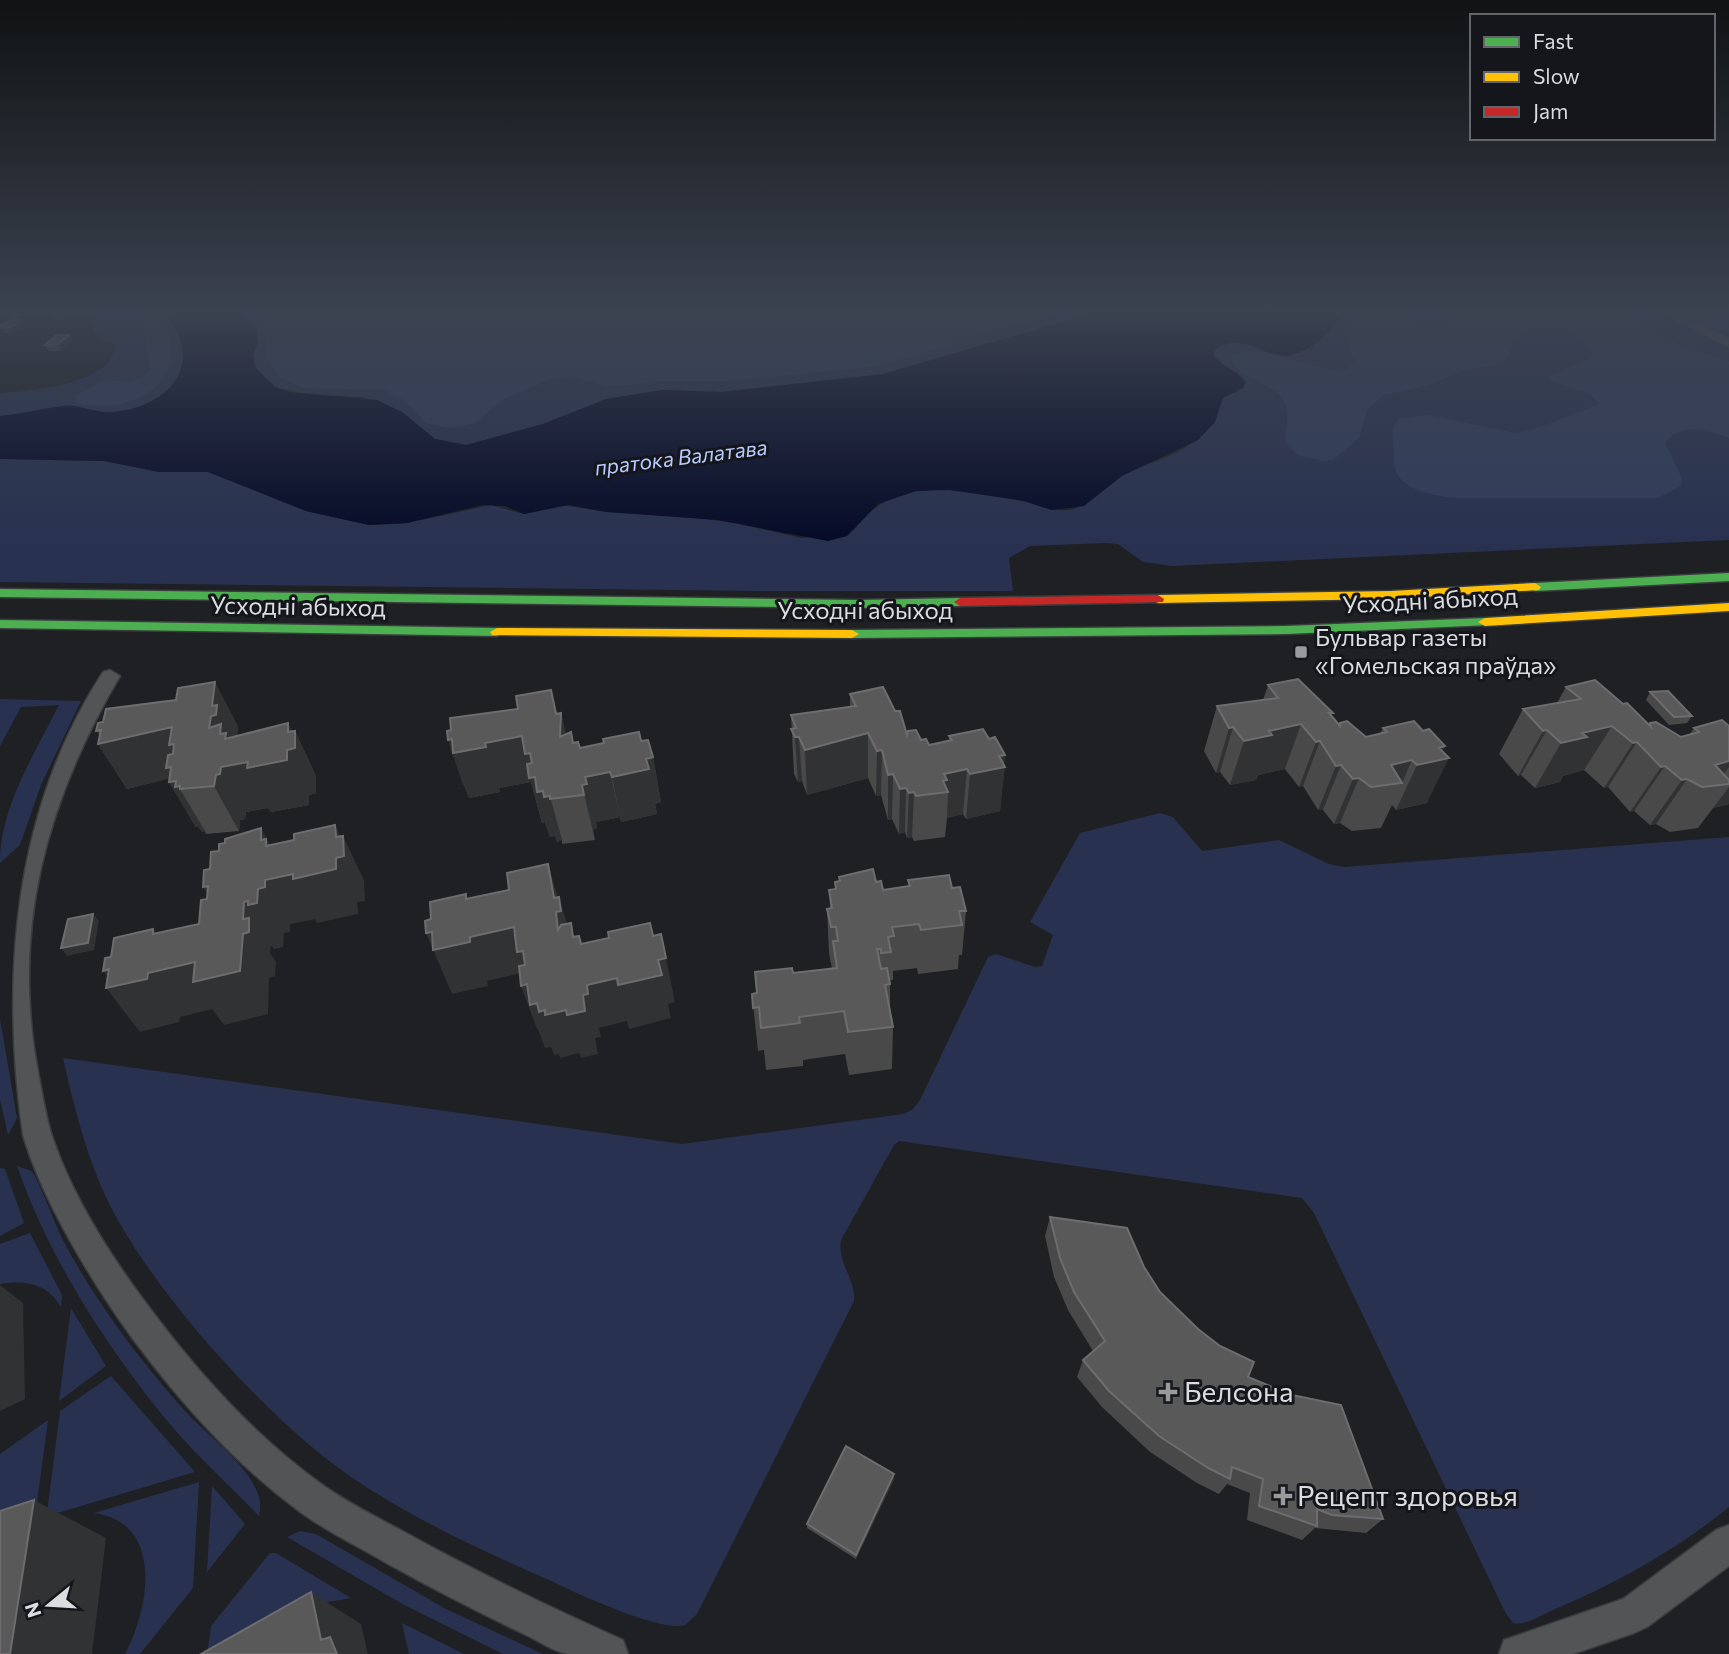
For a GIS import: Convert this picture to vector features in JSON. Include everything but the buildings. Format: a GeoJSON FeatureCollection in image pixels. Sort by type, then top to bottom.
{"type":"FeatureCollection","features":[{"type":"Feature","properties":{"kind":"main road","name":"Усходні абыход"},"geometry":{"type":"LineString","coordinates":[[0,593],[859,604],[1391,595],[1729,577]]}},
{"type":"Feature","properties":{"kind":"main road","name":"Усходні абыход"},"geometry":{"type":"LineString","coordinates":[[0,624],[720,634],[983,634],[1382,627],[1729,607]]}},
{"type":"Feature","properties":{"kind":"street"},"geometry":{"type":"LineString","coordinates":[[110,676],[70,752],[35,843],[23,890],[16,952],[16,1014],[30,1098],[38,1137],[66,1201],[102,1269],[189,1383],[300,1490],[422,1563],[529,1619],[609,1654]]}},
{"type":"Feature","properties":{"kind":"street"},"geometry":{"type":"LineString","coordinates":[[1518,1654],[1634,1614],[1729,1544]]}},
{"type":"Feature","properties":{"kind":"shaded area"},"geometry":{"type":"Polygon","coordinates":[[[89,388],[154,388],[137,399],[106,406],[76,402],[75,395],[89,388]]]}},
{"type":"Feature","properties":{"kind":"shaded area"},"geometry":{"type":"Polygon","coordinates":[[[168,388],[157,398],[132,409],[107,412],[70,406],[0,416],[0,393],[31,390],[168,388]]]}},
{"type":"Feature","properties":{"kind":"shaded area"},"geometry":{"type":"Polygon","coordinates":[[[280,388],[755,388],[721,392],[663,390],[606,399],[543,424],[466,445],[435,439],[402,412],[363,397],[306,394],[280,388]]]}},
{"type":"Feature","properties":{"kind":"shaded area"},"geometry":{"type":"Polygon","coordinates":[[[311,388],[529,388],[505,398],[474,424],[448,428],[426,423],[405,401],[384,390],[311,388]]]}},
{"type":"Feature","properties":{"kind":"shaded area"},"geometry":{"type":"Polygon","coordinates":[[[1236,388],[1729,388],[1729,540],[1172,566],[1143,562],[1118,544],[1030,546],[1009,558],[1013,591],[757,591],[0,582],[0,459],[104,461],[159,472],[208,472],[306,511],[369,525],[407,523],[491,505],[524,514],[562,505],[607,512],[678,515],[740,524],[802,538],[854,530],[870,512],[889,500],[930,490],[976,493],[1050,509],[1076,508],[1090,501],[1121,476],[1182,450],[1209,426],[1218,413],[1223,398],[1238,391],[1236,388]]]}},
{"type":"Feature","properties":{"kind":"shaded area"},"geometry":{"type":"Polygon","coordinates":[[[1270,388],[1414,388],[1383,395],[1367,410],[1359,438],[1333,460],[1322,461],[1298,455],[1285,442],[1285,403],[1270,388]]]}},
{"type":"Feature","properties":{"kind":"shaded area"},"geometry":{"type":"Polygon","coordinates":[[[1572,388],[1729,388],[1729,438],[1695,430],[1678,432],[1671,436],[1665,443],[1681,476],[1681,486],[1658,498],[1452,497],[1415,489],[1407,485],[1396,472],[1392,437],[1393,427],[1399,419],[1429,415],[1515,433],[1539,428],[1599,404],[1590,394],[1572,388]]]}},
{"type":"Feature","properties":{"kind":"shaded area"},"geometry":{"type":"Polygon","coordinates":[[[0,699],[81,701],[41,785],[20,845],[0,863],[12,802],[29,762],[59,705],[21,707],[0,746],[0,699]]]}},
{"type":"Feature","properties":{"kind":"shaded area"},"geometry":{"type":"Polygon","coordinates":[[[1160,813],[1173,817],[1202,851],[1279,840],[1329,864],[1344,867],[1729,837],[1729,1507],[1709,1523],[1666,1552],[1600,1589],[1533,1620],[1513,1623],[1505,1612],[1314,1213],[1302,1198],[899,1141],[894,1145],[841,1240],[840,1248],[852,1285],[854,1301],[697,1614],[685,1625],[658,1623],[579,1594],[426,1522],[354,1479],[291,1429],[195,1329],[142,1259],[111,1207],[93,1166],[79,1123],[63,1058],[682,1144],[903,1114],[912,1110],[920,1100],[988,957],[996,954],[1035,967],[1042,966],[1053,935],[1030,922],[1080,833],[1160,813]]]}},
{"type":"Feature","properties":{"kind":"shaded area"},"geometry":{"type":"Polygon","coordinates":[[[0,1019],[17,1118],[8,1135],[0,1099],[0,1019]]]}},
{"type":"Feature","properties":{"kind":"shaded area"},"geometry":{"type":"Polygon","coordinates":[[[17,1166],[32,1171],[65,1244],[91,1289],[121,1332],[186,1412],[247,1474],[260,1502],[259,1516],[171,1425],[117,1354],[60,1263],[17,1166]]]}},
{"type":"Feature","properties":{"kind":"shaded area"},"geometry":{"type":"Polygon","coordinates":[[[0,1168],[5,1169],[24,1223],[0,1236],[0,1168]]]}},
{"type":"Feature","properties":{"kind":"shaded area"},"geometry":{"type":"Polygon","coordinates":[[[30,1233],[62,1295],[61,1307],[49,1293],[35,1285],[0,1284],[0,1244],[30,1233]]]}},
{"type":"Feature","properties":{"kind":"shaded area"},"geometry":{"type":"Polygon","coordinates":[[[71,1308],[106,1366],[59,1401],[71,1308]]]}},
{"type":"Feature","properties":{"kind":"shaded area"},"geometry":{"type":"Polygon","coordinates":[[[111,1376],[195,1472],[51,1515],[47,1513],[60,1411],[111,1376]]]}},
{"type":"Feature","properties":{"kind":"shaded area"},"geometry":{"type":"Polygon","coordinates":[[[48,1420],[35,1518],[0,1540],[0,1454],[48,1420]]]}},
{"type":"Feature","properties":{"kind":"shaded area"},"geometry":{"type":"Polygon","coordinates":[[[199,1482],[193,1588],[140,1654],[125,1654],[140,1614],[144,1592],[145,1570],[141,1550],[132,1533],[117,1520],[94,1513],[199,1482]]]}},
{"type":"Feature","properties":{"kind":"shaded area"},"geometry":{"type":"Polygon","coordinates":[[[212,1486],[245,1524],[207,1572],[212,1486]]]}},
{"type":"Feature","properties":{"kind":"shaded area"},"geometry":{"type":"Polygon","coordinates":[[[300,1531],[316,1534],[446,1609],[543,1654],[503,1654],[404,1605],[287,1537],[300,1531]]]}},
{"type":"Feature","properties":{"kind":"shaded area"},"geometry":{"type":"Polygon","coordinates":[[[270,1553],[276,1553],[351,1598],[316,1604],[207,1654],[211,1626],[270,1553]]]}},
{"type":"Feature","properties":{"kind":"shaded area"},"geometry":{"type":"Polygon","coordinates":[[[402,1623],[464,1654],[409,1654],[402,1623]]]}},
{"type":"Feature","properties":{"kind":"water","name":"пратока Валатава"},"geometry":{"type":"Polygon","coordinates":[[[278,388],[289,392],[377,400],[402,412],[435,439],[466,445],[543,424],[606,399],[663,390],[721,392],[755,388],[1243,388],[1223,398],[1215,422],[1198,440],[1122,476],[1084,506],[1051,510],[1024,501],[950,490],[916,491],[878,504],[847,536],[828,541],[718,520],[606,512],[569,505],[524,514],[505,506],[483,505],[407,523],[369,525],[306,511],[208,472],[159,472],[104,461],[0,459],[0,416],[70,406],[101,412],[132,409],[157,398],[167,390],[278,388]]]}},
{"type":"Feature","properties":{"kind":"traffic: fast"},"geometry":{"type":"LineString","coordinates":[[1535,587],[1729,577]]}},
{"type":"Feature","properties":{"kind":"traffic: fast"},"geometry":{"type":"LineString","coordinates":[[0,593],[859,604],[960,602]]}},
{"type":"Feature","properties":{"kind":"traffic: fast"},"geometry":{"type":"LineString","coordinates":[[852,634],[1286,630],[1485,622]]}},
{"type":"Feature","properties":{"kind":"traffic: fast"},"geometry":{"type":"LineString","coordinates":[[0,624],[497,632]]}},
{"type":"Feature","properties":{"kind":"traffic: slow"},"geometry":{"type":"LineString","coordinates":[[1158,599],[1391,595],[1535,587]]}},
{"type":"Feature","properties":{"kind":"traffic: slow"},"geometry":{"type":"LineString","coordinates":[[1485,622],[1729,607]]}},
{"type":"Feature","properties":{"kind":"traffic: slow"},"geometry":{"type":"LineString","coordinates":[[497,632],[852,634]]}},
{"type":"Feature","properties":{"kind":"traffic: jam"},"geometry":{"type":"LineString","coordinates":[[960,602],[1158,599]]}},
{"type":"Feature","properties":{"kind":"place","name":"Бульвар газеты «Гомельская праўда»"},"geometry":{"type":"Point","coordinates":[1301,652]}},
{"type":"Feature","properties":{"kind":"place","name":"Белсона"},"geometry":{"type":"Point","coordinates":[1168,1392]}},
{"type":"Feature","properties":{"kind":"place","name":"Рецепт здоровья"},"geometry":{"type":"Point","coordinates":[1283,1496]}}]}
